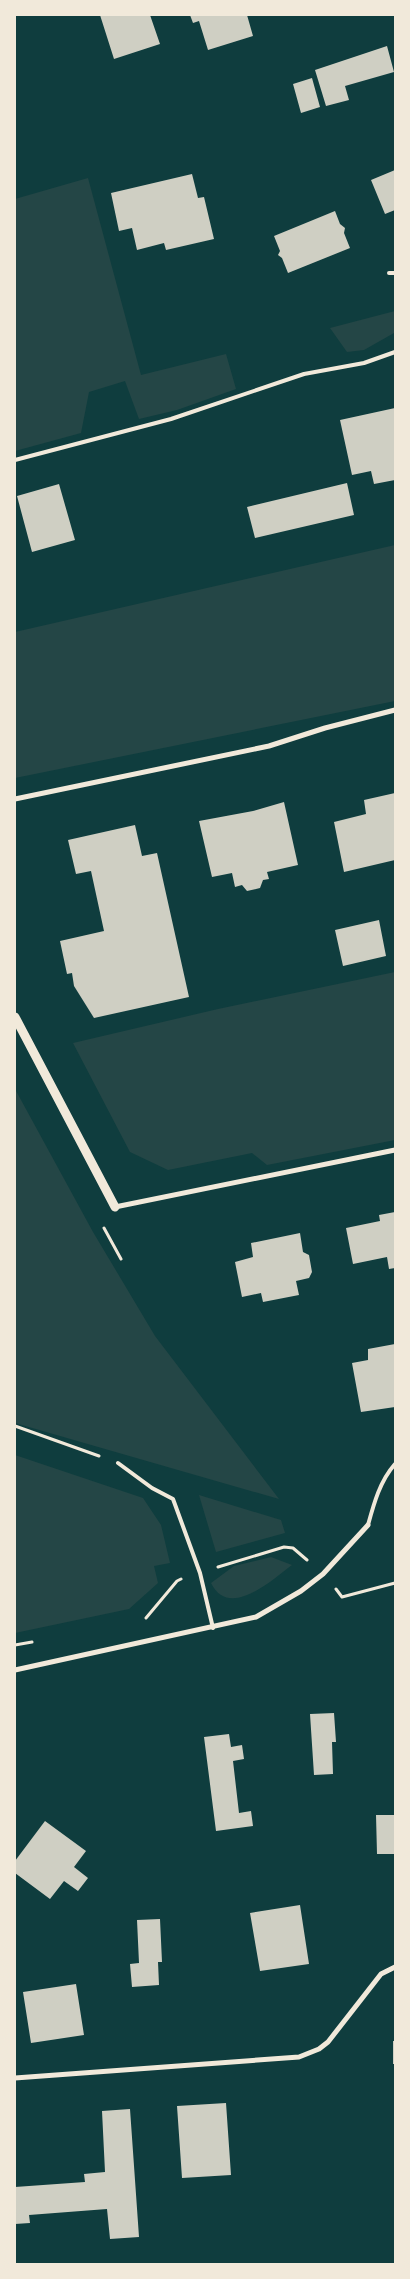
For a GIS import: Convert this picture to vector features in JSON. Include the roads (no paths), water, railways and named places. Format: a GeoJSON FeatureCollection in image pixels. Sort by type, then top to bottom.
{"type":"FeatureCollection","features":[{"type":"Feature","properties":{"kind":"street"},"geometry":{"type":"LineString","coordinates":[[15,799],[268,746],[325,728],[395,710]]}},
{"type":"Feature","properties":{"kind":"street"},"geometry":{"type":"LineString","coordinates":[[15,1017],[115,1207],[395,1150]]}},
{"type":"Feature","properties":{"kind":"street"},"geometry":{"type":"LineString","coordinates":[[15,1670],[213,1628],[256,1617],[301,1591],[323,1574],[368,1525]]}},
{"type":"Feature","properties":{"kind":"street"},"geometry":{"type":"LineString","coordinates":[[15,2078],[285,2059],[304,2056],[319,2049],[328,2042],[381,1974],[395,1967]]}},
{"type":"Feature","properties":{"kind":"lane"},"geometry":{"type":"LineString","coordinates":[[389,273],[395,273]]}},
{"type":"Feature","properties":{"kind":"lane"},"geometry":{"type":"LineString","coordinates":[[15,460],[171,419],[304,374],[364,363],[395,352]]}},
{"type":"Feature","properties":{"kind":"lane"},"geometry":{"type":"LineString","coordinates":[[118,1463],[152,1488],[173,1499],[200,1573],[213,1628]]}},
{"type":"Feature","properties":{"kind":"lane"},"geometry":{"type":"LineString","coordinates":[[368,1525],[386,1474],[395,1464]]}}]}
